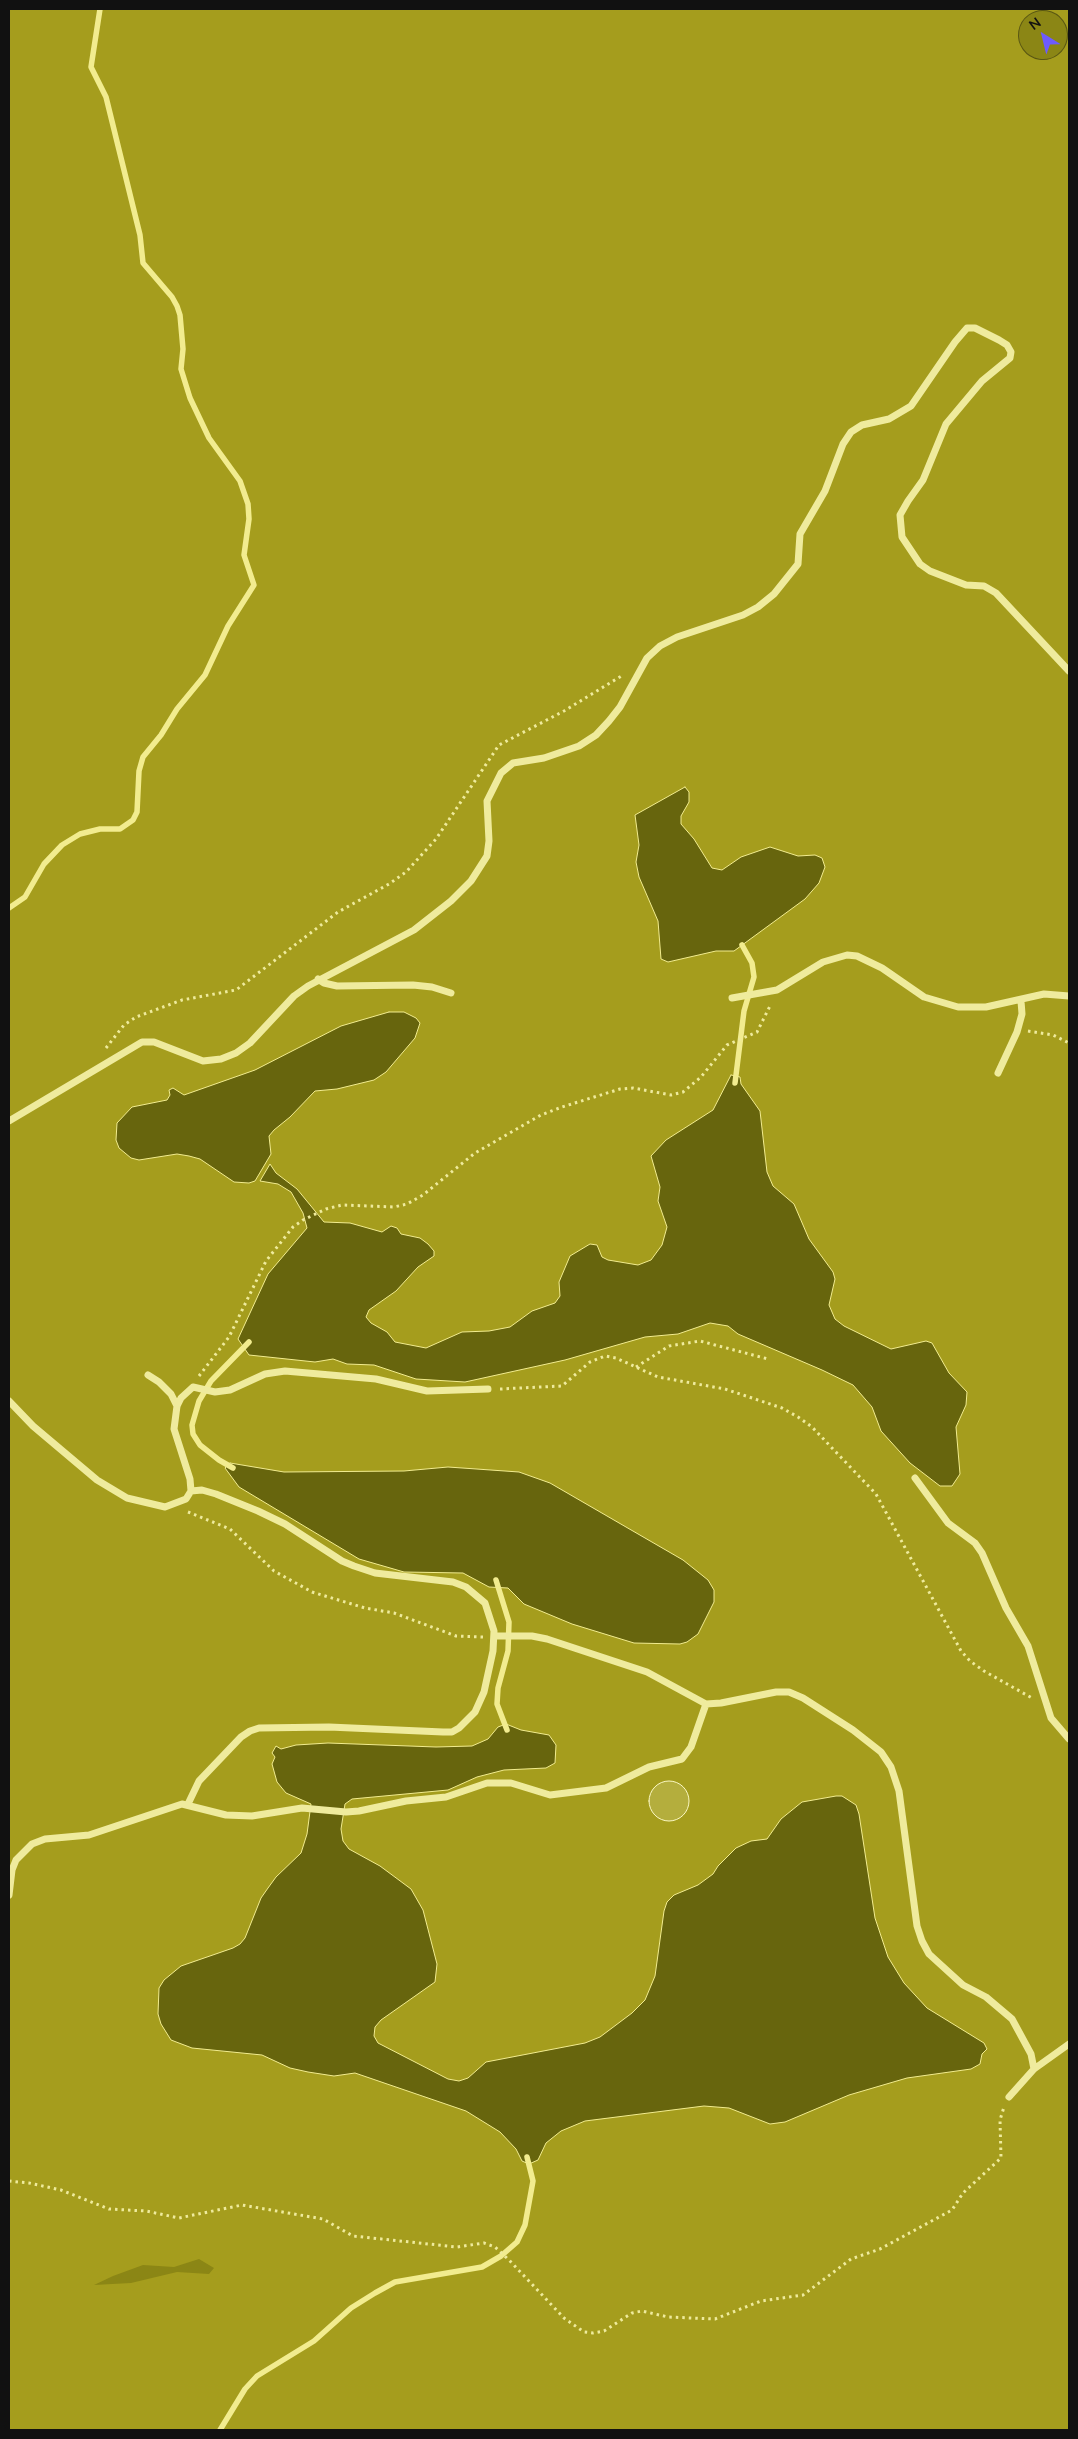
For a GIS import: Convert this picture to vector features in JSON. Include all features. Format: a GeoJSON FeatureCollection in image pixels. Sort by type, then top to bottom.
{"type":"FeatureCollection","features":[{"type":"Feature","properties":{"kind":"lane"},"geometry":{"type":"LineString","coordinates":[[9,1121],[142,1042],[154,1042],[203,1061],[221,1059],[236,1053],[250,1043],[294,996],[318,980],[405,934],[451,901],[476,875],[487,856],[489,841],[487,801],[500,773],[513,763],[562,754],[596,735],[620,706],[644,662],[660,646],[676,637],[743,615],[758,607],[774,594],[798,564],[800,534],[825,492],[843,444],[851,432],[862,425],[889,419],[910,406],[967,328],[975,328],[1007,345],[1011,352],[1010,358],[982,381],[946,424],[923,480],[900,516],[902,537],[920,564],[930,571],[966,585],[984,586],[996,593],[1069,671]]}},
{"type":"Feature","properties":{"kind":"lane"},"geometry":{"type":"LineString","coordinates":[[732,998],[769,990],[778,990],[823,962],[847,955],[863,959],[882,968],[924,997],[958,1007],[986,1007],[1020,1001],[1044,994],[1069,996]]}},
{"type":"Feature","properties":{"kind":"lane"},"geometry":{"type":"LineString","coordinates":[[318,980],[324,984],[337,986],[413,985],[432,987],[451,993]]}},
{"type":"Feature","properties":{"kind":"lane"},"geometry":{"type":"LineString","coordinates":[[998,1073],[1022,1014],[1020,1001]]}},
{"type":"Feature","properties":{"kind":"lane"},"geometry":{"type":"LineString","coordinates":[[9,1401],[69,1459],[97,1480],[127,1498],[165,1507],[186,1500],[191,1491],[190,1479],[174,1429],[177,1406],[181,1398],[196,1387],[215,1392],[230,1390],[265,1374],[285,1372],[376,1379],[427,1391],[488,1389]]}},
{"type":"Feature","properties":{"kind":"lane"},"geometry":{"type":"LineString","coordinates":[[148,1376],[159,1382],[171,1394],[177,1406]]}},
{"type":"Feature","properties":{"kind":"lane"},"geometry":{"type":"LineString","coordinates":[[915,1478],[948,1523],[975,1543],[985,1559],[1006,1608],[1028,1646],[1051,1718],[1069,1739]]}},
{"type":"Feature","properties":{"kind":"lane"},"geometry":{"type":"LineString","coordinates":[[188,1804],[199,1781],[241,1737],[259,1728],[329,1727],[443,1732],[459,1728],[475,1712],[484,1692],[497,1636],[485,1603],[466,1587],[453,1582],[375,1573],[354,1566],[342,1561],[285,1524],[258,1511],[216,1494],[202,1490],[191,1491]]}},
{"type":"Feature","properties":{"kind":"lane"},"geometry":{"type":"LineString","coordinates":[[497,1636],[520,1635],[547,1639],[647,1672],[706,1704],[721,1703],[776,1692],[789,1692],[803,1698],[853,1730],[881,1752],[891,1767],[899,1791],[917,1926],[922,1941],[930,1954],[963,1985],[986,1996],[1012,2019],[1031,2054],[1034,2070]]}},
{"type":"Feature","properties":{"kind":"lane"},"geometry":{"type":"LineString","coordinates":[[9,1895],[12,1870],[16,1860],[32,1844],[45,1839],[89,1835],[168,1808],[188,1804],[226,1815],[252,1816],[295,1809],[346,1812],[406,1800],[446,1797],[487,1783],[512,1783],[550,1795],[606,1788],[649,1767],[682,1759],[691,1747],[706,1704]]}},
{"type":"Feature","properties":{"kind":"lane"},"geometry":{"type":"LineString","coordinates":[[1009,2097],[1021,2081],[1069,2044]]}},
{"type":"Feature","properties":{"kind":"path"},"geometry":{"type":"LineString","coordinates":[[98,1067],[103,1053],[112,1039],[124,1025],[136,1017],[182,1000],[236,990],[338,912],[375,894],[406,872],[422,856],[456,812],[499,745],[564,712],[644,662]]}},
{"type":"Feature","properties":{"kind":"path"},"geometry":{"type":"LineString","coordinates":[[196,1387],[209,1361],[229,1337],[266,1261],[293,1227],[303,1220],[342,1205],[394,1207],[407,1204],[423,1195],[475,1153],[541,1115],[562,1107],[620,1089],[632,1088],[671,1094],[683,1092],[701,1077],[727,1045],[747,1038],[757,1032],[778,990]]}},
{"type":"Feature","properties":{"kind":"path"},"geometry":{"type":"LineString","coordinates":[[1018,1026],[1031,1032],[1053,1036],[1069,1043]]}},
{"type":"Feature","properties":{"kind":"path"},"geometry":{"type":"LineString","coordinates":[[635,1367],[669,1346],[700,1341],[768,1359]]}},
{"type":"Feature","properties":{"kind":"path"},"geometry":{"type":"LineString","coordinates":[[488,1389],[562,1386],[590,1362],[604,1356],[658,1377],[725,1388],[782,1408],[812,1427],[876,1494],[952,1636],[966,1656],[997,1680],[1046,1705]]}},
{"type":"Feature","properties":{"kind":"path"},"geometry":{"type":"LineString","coordinates":[[186,1500],[185,1508],[188,1512],[230,1529],[274,1571],[312,1592],[365,1608],[394,1613],[456,1636],[497,1636]]}},
{"type":"Feature","properties":{"kind":"path"},"geometry":{"type":"LineString","coordinates":[[9,2181],[28,2182],[61,2190],[109,2209],[146,2211],[179,2218],[242,2205],[309,2215],[322,2219],[353,2236],[458,2247],[484,2244],[494,2247],[509,2260],[564,2318],[584,2332],[604,2331],[632,2313],[642,2311],[668,2317],[715,2319],[761,2300],[803,2295],[851,2258],[880,2248],[952,2210],[962,2193],[1001,2158],[1000,2120],[1009,2097]]}},
{"type":"Feature","properties":{"kind":"shaded area"},"geometry":{"type":"Polygon","coordinates":[[[9,9],[1069,9],[1069,2430],[9,2430],[9,9]],[[199,2259],[174,2267],[143,2265],[94,2285],[131,2283],[177,2272],[209,2274],[214,2268],[199,2259]]]}},
{"type":"Feature","properties":{"kind":"shaded area"},"geometry":{"type":"Polygon","coordinates":[[[685,787],[689,792],[689,802],[681,816],[681,824],[694,839],[712,868],[722,870],[741,857],[770,847],[798,856],[815,855],[822,858],[825,867],[819,883],[805,899],[734,951],[716,951],[668,962],[661,959],[658,921],[639,877],[636,862],[639,845],[635,815],[685,787]]]}},
{"type":"Feature","properties":{"kind":"shaded area"},"geometry":{"type":"Polygon","coordinates":[[[389,1012],[404,1012],[416,1018],[420,1023],[415,1038],[386,1072],[374,1080],[337,1089],[315,1091],[269,1136],[271,1154],[255,1181],[249,1183],[234,1182],[200,1159],[189,1156],[177,1154],[139,1160],[131,1158],[119,1148],[116,1140],[117,1123],[132,1107],[167,1100],[170,1095],[169,1090],[173,1088],[184,1095],[255,1070],[341,1026],[389,1012]]]}},
{"type":"Feature","properties":{"kind":"shaded area"},"geometry":{"type":"Polygon","coordinates":[[[731,1075],[740,1077],[741,1084],[760,1111],[767,1172],[773,1186],[794,1204],[809,1239],[833,1272],[835,1279],[829,1305],[835,1319],[844,1326],[891,1349],[926,1341],[932,1343],[949,1373],[967,1392],[966,1405],[956,1427],[960,1474],[952,1486],[940,1486],[910,1463],[881,1431],[872,1407],[853,1385],[738,1334],[728,1326],[710,1323],[678,1334],[645,1337],[565,1360],[465,1382],[416,1379],[374,1365],[347,1364],[333,1359],[315,1362],[249,1355],[238,1339],[268,1274],[307,1228],[303,1213],[291,1192],[278,1184],[260,1181],[270,1164],[276,1173],[297,1189],[324,1222],[350,1223],[382,1232],[391,1226],[397,1228],[401,1234],[420,1238],[434,1251],[434,1256],[418,1267],[396,1291],[369,1310],[366,1317],[371,1323],[387,1332],[395,1342],[426,1348],[462,1332],[489,1331],[510,1327],[532,1311],[555,1303],[560,1296],[559,1282],[570,1256],[590,1244],[597,1245],[602,1257],[608,1260],[638,1265],[651,1260],[662,1245],[667,1227],[658,1201],[660,1187],[651,1156],[666,1140],[713,1110],[731,1075]]]}},
{"type":"Feature","properties":{"kind":"shaded area"},"geometry":{"type":"Polygon","coordinates":[[[230,1463],[284,1472],[404,1471],[448,1467],[519,1472],[550,1483],[683,1560],[708,1580],[714,1590],[714,1602],[698,1634],[687,1642],[680,1644],[634,1643],[572,1624],[524,1604],[508,1588],[489,1587],[463,1573],[404,1572],[359,1559],[239,1487],[225,1468],[230,1463]]]}},
{"type":"Feature","properties":{"kind":"shaded area"},"geometry":{"type":"Polygon","coordinates":[[[506,1724],[521,1730],[549,1735],[556,1745],[555,1763],[546,1768],[504,1770],[477,1777],[448,1790],[352,1799],[345,1804],[341,1829],[343,1841],[349,1849],[380,1866],[411,1889],[423,1910],[437,1964],[435,1982],[381,2020],[375,2027],[374,2036],[378,2043],[448,2079],[459,2081],[468,2078],[486,2062],[585,2043],[600,2037],[632,2013],[645,2000],[655,1976],[664,1911],[667,1902],[674,1895],[698,1885],[713,1874],[718,1866],[736,1848],[751,1841],[767,1839],[781,1819],[802,1802],[842,1796],[856,1805],[859,1814],[875,1918],[888,1957],[904,1983],[927,2008],[984,2043],[987,2049],[982,2054],[980,2064],[971,2069],[907,2078],[849,2095],[785,2122],[770,2124],[729,2108],[704,2106],[585,2121],[561,2131],[546,2143],[538,2160],[529,2164],[522,2161],[516,2149],[500,2132],[466,2111],[355,2073],[334,2076],[308,2072],[290,2068],[262,2055],[192,2048],[171,2040],[161,2024],[158,2014],[159,1988],[164,1980],[181,1966],[240,1944],[245,1938],[261,1898],[276,1877],[301,1853],[307,1834],[311,1804],[286,1793],[277,1782],[272,1764],[275,1757],[272,1753],[276,1746],[281,1749],[296,1745],[328,1743],[436,1747],[472,1746],[488,1739],[498,1727],[506,1724]]]}},
{"type":"Feature","properties":{"kind":"building"},"geometry":{"type":"Polygon","coordinates":[[[669,1781],[683,1787],[689,1801],[683,1815],[669,1821],[655,1815],[649,1801],[655,1787],[669,1781]]]}},
{"type":"Feature","properties":{"kind":"waterway"},"geometry":{"type":"LineString","coordinates":[[9,908],[25,897],[44,864],[62,845],[80,834],[100,829],[120,829],[133,820],[137,812],[139,771],[143,757],[161,735],[177,709],[205,675],[228,626],[254,585],[244,555],[249,519],[248,504],[240,481],[209,438],[190,398],[181,369],[183,349],[180,315],[177,306],[172,297],[143,263],[140,235],[106,97],[91,67],[100,9]]}},
{"type":"Feature","properties":{"kind":"waterway"},"geometry":{"type":"LineString","coordinates":[[735,1083],[744,1011],[754,977],[752,963],[742,945]]}},
{"type":"Feature","properties":{"kind":"waterway"},"geometry":{"type":"LineString","coordinates":[[233,1468],[200,1445],[193,1434],[192,1425],[199,1401],[211,1381],[249,1342]]}},
{"type":"Feature","properties":{"kind":"waterway"},"geometry":{"type":"LineString","coordinates":[[496,1580],[509,1622],[508,1651],[498,1688],[497,1704],[507,1730]]}},
{"type":"Feature","properties":{"kind":"waterway"},"geometry":{"type":"LineString","coordinates":[[220,2430],[245,2389],[257,2376],[314,2341],[351,2308],[395,2282],[482,2267],[501,2256],[517,2242],[525,2225],[533,2181],[527,2157]]}}]}
